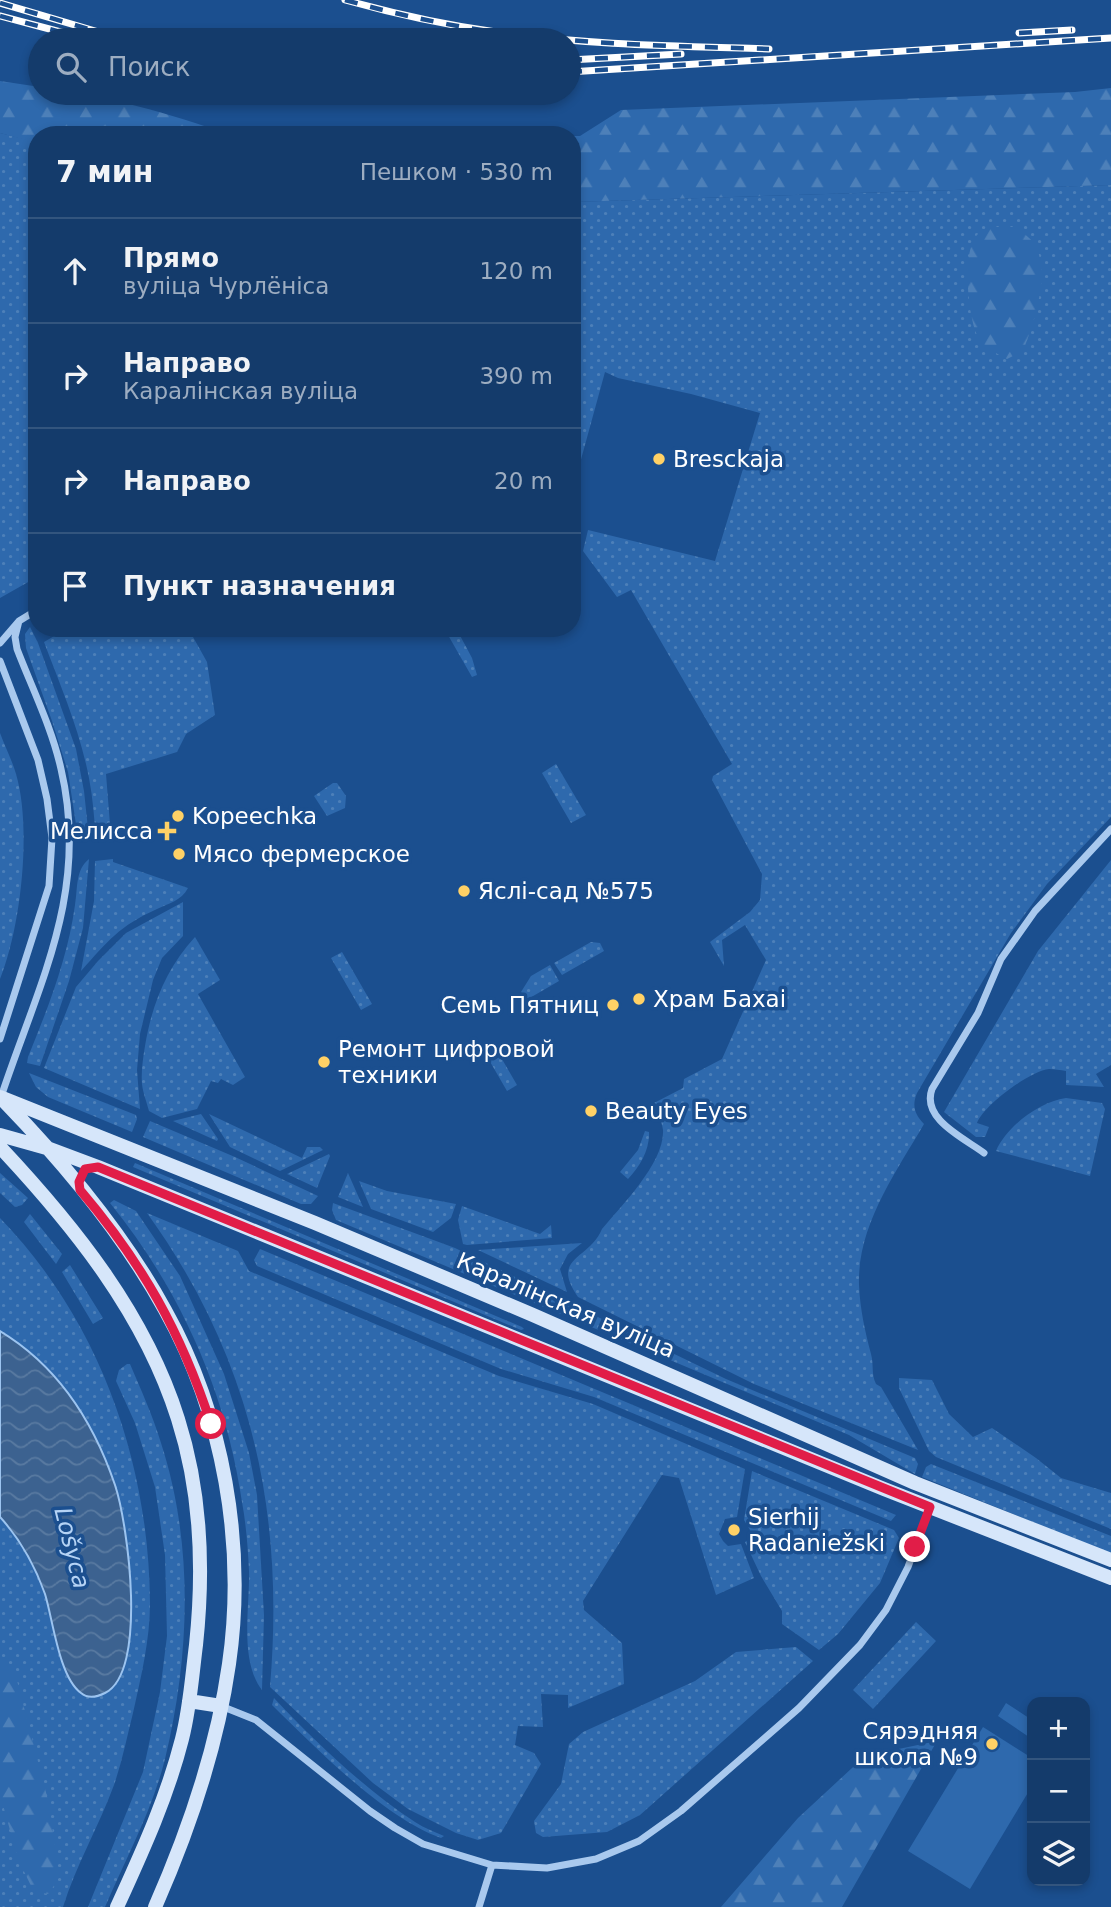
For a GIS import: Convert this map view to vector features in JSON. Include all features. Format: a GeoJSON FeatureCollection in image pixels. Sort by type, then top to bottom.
{"type":"FeatureCollection","features":[{"type":"Feature","properties":{"kind":"main road"},"geometry":{"type":"LineString","coordinates":[[0,1098],[50,1149],[126,1247],[166,1312],[191,1365],[211,1424],[227,1498],[234,1580],[229,1664],[210,1755],[176,1859],[155,1907]]}},
{"type":"Feature","properties":{"kind":"main road","name":"Каралінская вуліца"},"geometry":{"type":"LineString","coordinates":[[0,1098],[315,1223],[935,1491],[1111,1560]]}},
{"type":"Feature","properties":{"kind":"main road"},"geometry":{"type":"LineString","coordinates":[[0,1135],[50,1149],[98,1167],[930,1507],[1111,1578]]}},
{"type":"Feature","properties":{"kind":"main road"},"geometry":{"type":"LineString","coordinates":[[0,1147],[71,1226],[141,1334],[178,1419],[195,1491],[200,1554],[199,1609],[190,1700],[183,1738],[154,1826],[117,1907]]}},
{"type":"Feature","properties":{"kind":"main road"},"geometry":{"type":"LineString","coordinates":[[80,1190],[80,1175],[85,1169],[98,1167]]}},
{"type":"Feature","properties":{"kind":"main road"},"geometry":{"type":"LineString","coordinates":[[600,1373],[609,1348]]}},
{"type":"Feature","properties":{"kind":"main road"},"geometry":{"type":"LineString","coordinates":[[930,1507],[935,1491]]}},
{"type":"Feature","properties":{"kind":"main road"},"geometry":{"type":"LineString","coordinates":[[190,1700],[221,1706]]}},
{"type":"Feature","properties":{"kind":"street"},"geometry":{"type":"LineString","coordinates":[[0,643],[19,621],[28,616]]}},
{"type":"Feature","properties":{"kind":"street"},"geometry":{"type":"LineString","coordinates":[[0,1098],[56,942],[71,847],[61,768],[17,649],[15,637],[19,621]]}},
{"type":"Feature","properties":{"kind":"street"},"geometry":{"type":"LineString","coordinates":[[0,661],[38,760],[52,838],[50,886],[0,1039]]}},
{"type":"Feature","properties":{"kind":"street"},"geometry":{"type":"LineString","coordinates":[[984,1153],[937,1117],[929,1098],[932,1089],[978,1013],[1001,959],[1035,911],[1111,829]]}},
{"type":"Feature","properties":{"kind":"street"},"geometry":{"type":"LineString","coordinates":[[221,1706],[256,1720],[370,1811],[405,1835],[434,1848],[492,1865],[547,1868],[596,1859],[639,1842],[681,1811],[799,1708],[860,1645],[886,1610],[899,1586],[930,1507]]}},
{"type":"Feature","properties":{"kind":"street"},"geometry":{"type":"LineString","coordinates":[[479,1907],[492,1865]]}},
{"type":"Feature","properties":{"kind":"green space"},"geometry":{"type":"Polygon","coordinates":[[[0,81],[28,85],[28,105],[133,105],[203,126],[28,126],[28,141],[0,133],[0,81]]]}},
{"type":"Feature","properties":{"kind":"green space"},"geometry":{"type":"Polygon","coordinates":[[[1111,88],[1111,185],[581,202],[581,135],[621,110],[1075,92],[1111,88]]]}},
{"type":"Feature","properties":{"kind":"green space"},"geometry":{"type":"Polygon","coordinates":[[[0,133],[28,140],[28,582],[0,598],[0,133]]]}},
{"type":"Feature","properties":{"kind":"green space"},"geometry":{"type":"Polygon","coordinates":[[[1111,185],[1111,817],[1047,884],[1011,933],[917,1093],[915,1109],[924,1124],[880,1200],[864,1242],[859,1285],[874,1377],[918,1450],[754,1384],[578,1297],[570,1284],[570,1266],[596,1239],[657,1156],[663,1130],[654,1103],[683,1088],[684,1079],[722,1059],[766,960],[745,925],[722,940],[724,966],[710,942],[750,912],[760,900],[762,874],[712,780],[713,776],[732,764],[631,590],[617,597],[583,551],[588,530],[715,561],[760,413],[618,378],[605,372],[581,459],[581,202],[1111,185]]]}},
{"type":"Feature","properties":{"kind":"green space"},"geometry":{"type":"Polygon","coordinates":[[[993,227],[1016,227],[1035,244],[1040,258],[1041,285],[1032,327],[1023,351],[1007,359],[990,349],[977,335],[969,298],[969,254],[973,242],[979,233],[993,227]]]}},
{"type":"Feature","properties":{"kind":"green space"},"geometry":{"type":"Polygon","coordinates":[[[28,630],[28,637],[35,637],[38,643],[76,749],[89,838],[77,831],[68,772],[26,648],[25,634],[28,630]]]}},
{"type":"Feature","properties":{"kind":"green space"},"geometry":{"type":"Polygon","coordinates":[[[53,637],[193,637],[207,662],[215,715],[186,734],[177,752],[106,774],[111,837],[96,838],[92,793],[81,743],[44,642],[53,637]]]}},
{"type":"Feature","properties":{"kind":"green space"},"geometry":{"type":"Polygon","coordinates":[[[449,637],[461,637],[477,675],[472,677],[449,637]]]}},
{"type":"Feature","properties":{"kind":"green space"},"geometry":{"type":"Polygon","coordinates":[[[0,733],[21,796],[24,849],[19,906],[0,979],[0,733]]]}},
{"type":"Feature","properties":{"kind":"green space"},"geometry":{"type":"Polygon","coordinates":[[[556,764],[586,815],[571,823],[542,773],[556,764]]]}},
{"type":"Feature","properties":{"kind":"green space"},"geometry":{"type":"Polygon","coordinates":[[[337,783],[346,796],[345,808],[327,816],[314,796],[337,783]]]}},
{"type":"Feature","properties":{"kind":"green space"},"geometry":{"type":"Polygon","coordinates":[[[89,859],[83,928],[69,981],[40,1066],[27,1063],[62,963],[72,924],[79,874],[89,859]]]}},
{"type":"Feature","properties":{"kind":"green space"},"geometry":{"type":"Polygon","coordinates":[[[113,859],[113,862],[188,888],[178,899],[123,928],[81,971],[94,901],[95,861],[113,859]]]}},
{"type":"Feature","properties":{"kind":"green space"},"geometry":{"type":"Polygon","coordinates":[[[1111,860],[1111,1065],[1096,1074],[1104,1087],[1066,1085],[1066,1071],[1041,1071],[1020,1082],[989,1107],[977,1123],[989,1127],[985,1137],[976,1137],[944,1112],[1038,951],[1111,860]]]}},
{"type":"Feature","properties":{"kind":"green space"},"geometry":{"type":"Polygon","coordinates":[[[183,902],[183,936],[162,958],[153,980],[140,1034],[137,1070],[140,1109],[44,1068],[76,987],[126,933],[183,902]]]}},
{"type":"Feature","properties":{"kind":"green space"},"geometry":{"type":"Polygon","coordinates":[[[195,937],[220,980],[198,994],[245,1077],[233,1085],[221,1079],[218,1083],[211,1081],[197,1109],[162,1118],[149,1111],[143,1091],[145,1046],[156,1001],[168,974],[195,937]]]}},
{"type":"Feature","properties":{"kind":"green space"},"geometry":{"type":"Polygon","coordinates":[[[591,942],[600,943],[604,951],[562,975],[554,963],[591,942]]]}},
{"type":"Feature","properties":{"kind":"green space"},"geometry":{"type":"Polygon","coordinates":[[[342,952],[372,1004],[361,1010],[331,958],[342,952]]]}},
{"type":"Feature","properties":{"kind":"green space"},"geometry":{"type":"Polygon","coordinates":[[[550,965],[559,981],[528,999],[521,992],[531,976],[550,965]]]}},
{"type":"Feature","properties":{"kind":"green space"},"geometry":{"type":"Polygon","coordinates":[[[495,1047],[517,1085],[507,1091],[485,1053],[495,1047]]]}},
{"type":"Feature","properties":{"kind":"green space"},"geometry":{"type":"Polygon","coordinates":[[[29,1073],[136,1115],[132,1132],[48,1097],[36,1087],[29,1073]]]}},
{"type":"Feature","properties":{"kind":"green space"},"geometry":{"type":"Polygon","coordinates":[[[1066,1098],[1102,1103],[1105,1109],[1090,1176],[996,1151],[1008,1133],[1025,1117],[1045,1104],[1066,1098]]]}},
{"type":"Feature","properties":{"kind":"green space"},"geometry":{"type":"Polygon","coordinates":[[[201,1114],[218,1139],[217,1141],[173,1121],[201,1114]]]}},
{"type":"Feature","properties":{"kind":"green space"},"geometry":{"type":"Polygon","coordinates":[[[209,1114],[302,1158],[307,1147],[320,1147],[323,1150],[280,1171],[230,1147],[209,1114]]]}},
{"type":"Feature","properties":{"kind":"green space"},"geometry":{"type":"Polygon","coordinates":[[[150,1121],[318,1196],[311,1204],[301,1204],[143,1137],[150,1121]]]}},
{"type":"Feature","properties":{"kind":"green space"},"geometry":{"type":"Polygon","coordinates":[[[645,1131],[649,1132],[646,1151],[628,1179],[620,1172],[638,1150],[645,1131]]]}},
{"type":"Feature","properties":{"kind":"green space"},"geometry":{"type":"Polygon","coordinates":[[[329,1154],[317,1188],[287,1174],[329,1154]]]}},
{"type":"Feature","properties":{"kind":"green space"},"geometry":{"type":"Polygon","coordinates":[[[135,1163],[522,1327],[524,1329],[133,1167],[135,1163]]]}},
{"type":"Feature","properties":{"kind":"green space"},"geometry":{"type":"Polygon","coordinates":[[[0,1173],[28,1198],[22,1205],[15,1207],[0,1193],[0,1173]]]}},
{"type":"Feature","properties":{"kind":"green space"},"geometry":{"type":"Polygon","coordinates":[[[348,1173],[363,1207],[338,1197],[348,1173]]]}},
{"type":"Feature","properties":{"kind":"green space"},"geometry":{"type":"Polygon","coordinates":[[[359,1181],[387,1191],[456,1204],[451,1218],[433,1232],[371,1209],[359,1181]]]}},
{"type":"Feature","properties":{"kind":"green space"},"geometry":{"type":"Polygon","coordinates":[[[114,1200],[136,1211],[180,1276],[224,1374],[249,1453],[257,1495],[264,1615],[262,1690],[250,1664],[247,1633],[247,1536],[235,1461],[224,1421],[212,1382],[178,1306],[135,1236],[110,1203],[114,1200]]]}},
{"type":"Feature","properties":{"kind":"green space"},"geometry":{"type":"Polygon","coordinates":[[[333,1203],[455,1248],[726,1379],[915,1458],[918,1464],[915,1474],[849,1435],[336,1220],[332,1210],[333,1203]]]}},
{"type":"Feature","properties":{"kind":"green space"},"geometry":{"type":"Polygon","coordinates":[[[462,1206],[540,1234],[551,1225],[552,1238],[463,1244],[458,1220],[462,1206]]]}},
{"type":"Feature","properties":{"kind":"green space"},"geometry":{"type":"Polygon","coordinates":[[[147,1213],[238,1251],[249,1271],[499,1376],[593,1404],[745,1469],[737,1517],[725,1519],[719,1534],[728,1546],[741,1544],[754,1578],[716,1595],[679,1478],[662,1475],[583,1601],[584,1610],[622,1643],[624,1684],[568,1708],[568,1695],[541,1694],[543,1727],[518,1726],[515,1745],[534,1753],[541,1764],[501,1833],[478,1840],[456,1833],[408,1809],[373,1783],[270,1687],[272,1559],[265,1498],[253,1438],[236,1380],[212,1323],[183,1267],[147,1213]]]}},
{"type":"Feature","properties":{"kind":"green space"},"geometry":{"type":"Polygon","coordinates":[[[30,1214],[62,1254],[56,1264],[24,1222],[30,1214]]]}},
{"type":"Feature","properties":{"kind":"green space"},"geometry":{"type":"Polygon","coordinates":[[[0,1218],[35,1258],[65,1301],[91,1347],[112,1396],[128,1446],[140,1497],[147,1550],[150,1603],[148,1631],[133,1713],[114,1785],[63,1907],[0,1907],[0,1218]]]}},
{"type":"Feature","properties":{"kind":"green space"},"geometry":{"type":"Polygon","coordinates":[[[582,1243],[568,1254],[560,1269],[567,1292],[478,1250],[582,1243]]]}},
{"type":"Feature","properties":{"kind":"green space"},"geometry":{"type":"Polygon","coordinates":[[[260,1249],[896,1515],[891,1521],[594,1397],[501,1369],[257,1266],[254,1260],[260,1249]]]}},
{"type":"Feature","properties":{"kind":"green space"},"geometry":{"type":"Polygon","coordinates":[[[70,1265],[103,1318],[93,1324],[62,1272],[70,1265]]]}},
{"type":"Feature","properties":{"kind":"green space"},"geometry":{"type":"Polygon","coordinates":[[[130,1364],[151,1413],[172,1482],[183,1560],[183,1640],[180,1680],[160,1778],[105,1907],[88,1907],[143,1772],[160,1692],[167,1636],[165,1555],[155,1487],[135,1423],[116,1381],[119,1370],[130,1364]]]}},
{"type":"Feature","properties":{"kind":"green space"},"geometry":{"type":"Polygon","coordinates":[[[899,1378],[932,1380],[949,1414],[973,1437],[992,1428],[1061,1478],[1111,1493],[1111,1529],[936,1457],[929,1451],[899,1388],[899,1378]]]}},
{"type":"Feature","properties":{"kind":"green space"},"geometry":{"type":"Polygon","coordinates":[[[931,1464],[1111,1536],[1111,1554],[922,1477],[926,1467],[931,1464]]]}},
{"type":"Feature","properties":{"kind":"green space"},"geometry":{"type":"Polygon","coordinates":[[[752,1471],[894,1530],[899,1538],[880,1583],[838,1634],[819,1650],[782,1624],[782,1611],[745,1542],[750,1530],[744,1520],[752,1471]]]}},
{"type":"Feature","properties":{"kind":"green space"},"geometry":{"type":"Polygon","coordinates":[[[916,1622],[936,1641],[873,1709],[853,1690],[916,1622]]]}},
{"type":"Feature","properties":{"kind":"green space"},"geometry":{"type":"Polygon","coordinates":[[[796,1647],[813,1661],[640,1815],[607,1832],[543,1837],[536,1833],[534,1821],[561,1784],[569,1744],[583,1732],[695,1681],[736,1652],[796,1647]]]}},
{"type":"Feature","properties":{"kind":"green space"},"geometry":{"type":"Polygon","coordinates":[[[0,1661],[13,1665],[49,1804],[59,1877],[49,1894],[34,1892],[18,1859],[0,1794],[0,1661]]]}},
{"type":"Feature","properties":{"kind":"green space"},"geometry":{"type":"Polygon","coordinates":[[[274,1698],[359,1780],[418,1824],[444,1836],[441,1838],[419,1828],[351,1780],[272,1705],[274,1698]]]}},
{"type":"Feature","properties":{"kind":"green space"},"geometry":{"type":"Polygon","coordinates":[[[1006,1703],[1027,1717],[1027,1736],[998,1716],[1006,1703]]]}},
{"type":"Feature","properties":{"kind":"green space"},"geometry":{"type":"Polygon","coordinates":[[[983,1727],[1027,1755],[1027,1794],[970,1889],[908,1851],[983,1727]]]}},
{"type":"Feature","properties":{"kind":"green space"},"geometry":{"type":"Polygon","coordinates":[[[937,1741],[842,1907],[721,1907],[798,1818],[865,1756],[937,1741]]]}},
{"type":"Feature","properties":{"kind":"water","name":"Lošyca"},"geometry":{"type":"Polygon","coordinates":[[[0,1331],[39,1361],[71,1398],[85,1418],[115,1485],[129,1562],[130,1628],[127,1657],[118,1680],[99,1696],[84,1695],[73,1685],[62,1662],[45,1594],[32,1563],[0,1517],[0,1331]]]}},
{"type":"Feature","properties":{"kind":"railway"},"geometry":{"type":"LineString","coordinates":[[345,0],[472,28]]}},
{"type":"Feature","properties":{"kind":"railway"},"geometry":{"type":"LineString","coordinates":[[0,3],[85,28]]}},
{"type":"Feature","properties":{"kind":"railway"},"geometry":{"type":"LineString","coordinates":[[0,16],[46,28]]}},
{"type":"Feature","properties":{"kind":"railway"},"geometry":{"type":"LineString","coordinates":[[1019,33],[1072,30]]}},
{"type":"Feature","properties":{"kind":"railway"},"geometry":{"type":"LineString","coordinates":[[581,71],[1111,38]]}},
{"type":"Feature","properties":{"kind":"railway"},"geometry":{"type":"LineString","coordinates":[[581,41],[769,49]]}},
{"type":"Feature","properties":{"kind":"railway"},"geometry":{"type":"LineString","coordinates":[[581,59],[681,54]]}},
{"type":"Feature","properties":{"kind":"place","name":"Bresckaja"},"geometry":{"type":"Point","coordinates":[659,459]}},
{"type":"Feature","properties":{"kind":"place","name":"Kopeechka"},"geometry":{"type":"Point","coordinates":[178,816]}},
{"type":"Feature","properties":{"kind":"place","name":"Мелисса"},"geometry":{"type":"Point","coordinates":[167,831]}},
{"type":"Feature","properties":{"kind":"place","name":"Мясо фермерское"},"geometry":{"type":"Point","coordinates":[179,854]}},
{"type":"Feature","properties":{"kind":"place","name":"Яслі-сад №575"},"geometry":{"type":"Point","coordinates":[464,891]}},
{"type":"Feature","properties":{"kind":"place","name":"Храм Бахаі"},"geometry":{"type":"Point","coordinates":[639,999]}},
{"type":"Feature","properties":{"kind":"place","name":"Семь Пятниц"},"geometry":{"type":"Point","coordinates":[613,1005]}},
{"type":"Feature","properties":{"kind":"place","name":"Ремонт цифровой техники"},"geometry":{"type":"Point","coordinates":[324,1062]}},
{"type":"Feature","properties":{"kind":"place","name":"Beauty Eyes"},"geometry":{"type":"Point","coordinates":[591,1111]}},
{"type":"Feature","properties":{"kind":"place","name":"Sierhij Radaniežski"},"geometry":{"type":"Point","coordinates":[734,1530]}},
{"type":"Feature","properties":{"kind":"place","name":"Сярэдняя школа №9"},"geometry":{"type":"Point","coordinates":[992,1744]}},
{"type":"Feature","properties":{"kind":"route"},"geometry":{"type":"LineString","coordinates":[[211,1424],[191,1365],[166,1312],[126,1247],[80,1190],[80,1175],[85,1169],[98,1167],[930,1507],[915,1547]]}}]}
